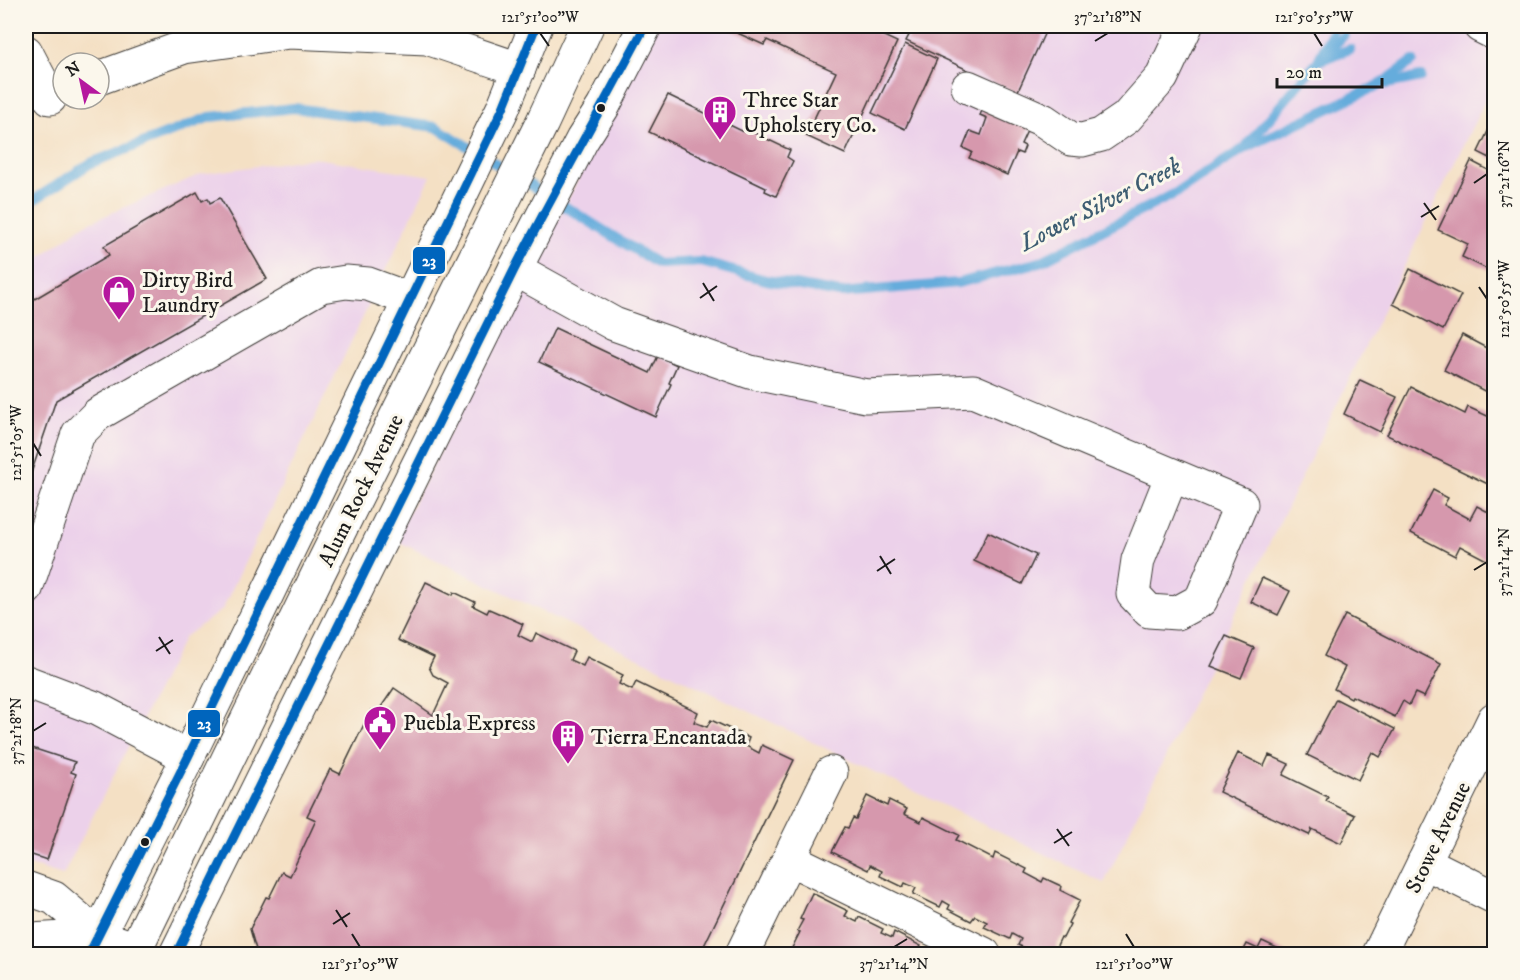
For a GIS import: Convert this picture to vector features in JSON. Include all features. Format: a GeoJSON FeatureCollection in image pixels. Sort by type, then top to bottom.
{"type":"FeatureCollection","features":[{"type":"Feature","properties":{"kind":"main road","name":"Alum Rock Avenue"},"geometry":{"type":"LineString","coordinates":[[94,945],[462,194],[503,108],[536,26]]}},
{"type":"Feature","properties":{"kind":"main road","name":"Alum Rock Avenue"},"geometry":{"type":"LineString","coordinates":[[139,953],[323,565],[499,211],[587,26]]}},
{"type":"Feature","properties":{"kind":"main road","name":"Alum Rock Avenue"},"geometry":{"type":"LineString","coordinates":[[176,954],[515,269],[645,26]]}},
{"type":"Feature","properties":{"kind":"main road"},"geometry":{"type":"LineString","coordinates":[[1480,26],[1494,33]]}},
{"type":"Feature","properties":{"kind":"main road"},"geometry":{"type":"LineString","coordinates":[[111,74],[184,47],[289,32],[427,38],[519,69]]}},
{"type":"Feature","properties":{"kind":"main road"},"geometry":{"type":"LineString","coordinates":[[968,87],[1043,120],[1071,139],[1082,140],[1101,135],[1126,118],[1162,77],[1183,32]]}},
{"type":"Feature","properties":{"kind":"main road"},"geometry":{"type":"LineString","coordinates":[[26,52],[46,101]]}},
{"type":"Feature","properties":{"kind":"main road"},"geometry":{"type":"LineString","coordinates":[[515,269],[614,324],[750,372],[866,396],[973,391],[1172,475]]}},
{"type":"Feature","properties":{"kind":"main road"},"geometry":{"type":"LineString","coordinates":[[26,589],[78,434],[98,414],[321,286],[346,282],[368,284],[409,299]]}},
{"type":"Feature","properties":{"kind":"main road"},"geometry":{"type":"LineString","coordinates":[[26,682],[95,708],[188,757]]}},
{"type":"Feature","properties":{"kind":"main road","name":"Stowe Avenue"},"geometry":{"type":"LineString","coordinates":[[1379,954],[1494,719]]}},
{"type":"Feature","properties":{"kind":"main road"},"geometry":{"type":"LineString","coordinates":[[742,954],[831,773]]}},
{"type":"Feature","properties":{"kind":"main road"},"geometry":{"type":"LineString","coordinates":[[790,859],[984,954]]}},
{"type":"Feature","properties":{"kind":"main road"},"geometry":{"type":"LineString","coordinates":[[1424,862],[1494,897]]}},
{"type":"Feature","properties":{"kind":"main road"},"geometry":{"type":"LineString","coordinates":[[26,888],[54,898],[94,945]]}},
{"type":"Feature","properties":{"kind":"main road"},"geometry":{"type":"LineString","coordinates":[[26,939],[94,945],[139,953]]}},
{"type":"Feature","properties":{"kind":"shaded area"},"geometry":{"type":"Polygon","coordinates":[[[656,26],[1484,26],[1494,37],[1494,82],[1104,883],[395,540],[656,26]]]}},
{"type":"Feature","properties":{"kind":"shaded area"},"geometry":{"type":"Polygon","coordinates":[[[314,158],[431,176],[222,610],[184,637],[63,875],[26,864],[26,267],[86,224],[201,174],[314,158]]]}},
{"type":"Feature","properties":{"kind":"building"},"geometry":{"type":"Polygon","coordinates":[[[722,26],[862,26],[897,42],[845,154],[806,136],[836,72],[767,40],[764,45],[722,26]]]}},
{"type":"Feature","properties":{"kind":"building"},"geometry":{"type":"Polygon","coordinates":[[[914,26],[1036,26],[1046,30],[1017,93],[906,41],[914,26]]]}},
{"type":"Feature","properties":{"kind":"building"},"geometry":{"type":"Polygon","coordinates":[[[905,44],[937,59],[905,129],[872,113],[905,44]]]}},
{"type":"Feature","properties":{"kind":"building","name":"Three Star Upholstery Co."},"geometry":{"type":"Polygon","coordinates":[[[668,95],[744,132],[746,129],[790,150],[787,157],[793,161],[776,196],[765,191],[766,188],[649,132],[668,95]]]}},
{"type":"Feature","properties":{"kind":"building"},"geometry":{"type":"Polygon","coordinates":[[[985,104],[1031,122],[1021,144],[1025,146],[1022,154],[1017,152],[1007,175],[969,158],[972,152],[963,148],[970,131],[981,135],[987,118],[980,115],[985,104]]]}},
{"type":"Feature","properties":{"kind":"building"},"geometry":{"type":"Polygon","coordinates":[[[1494,122],[1494,160],[1478,152],[1494,122]]]}},
{"type":"Feature","properties":{"kind":"building"},"geometry":{"type":"Polygon","coordinates":[[[1471,161],[1494,173],[1494,259],[1489,270],[1462,257],[1468,244],[1438,230],[1471,161]]]}},
{"type":"Feature","properties":{"kind":"building"},"geometry":{"type":"Polygon","coordinates":[[[197,192],[202,201],[208,198],[210,203],[220,198],[267,279],[56,400],[26,488],[26,304],[109,255],[104,246],[197,192]]]}},
{"type":"Feature","properties":{"kind":"building"},"geometry":{"type":"Polygon","coordinates":[[[1410,269],[1461,295],[1443,330],[1393,304],[1410,269]]]}},
{"type":"Feature","properties":{"kind":"building"},"geometry":{"type":"Polygon","coordinates":[[[555,328],[650,373],[658,356],[677,365],[656,417],[539,362],[555,328]]]}},
{"type":"Feature","properties":{"kind":"building"},"geometry":{"type":"Polygon","coordinates":[[[1462,335],[1494,352],[1494,396],[1444,370],[1462,335]]]}},
{"type":"Feature","properties":{"kind":"building"},"geometry":{"type":"Polygon","coordinates":[[[1360,380],[1397,397],[1380,432],[1344,414],[1360,380]]]}},
{"type":"Feature","properties":{"kind":"building"},"geometry":{"type":"Polygon","coordinates":[[[1411,387],[1465,414],[1468,407],[1494,419],[1494,487],[1387,435],[1411,387]]]}},
{"type":"Feature","properties":{"kind":"building"},"geometry":{"type":"Polygon","coordinates":[[[1433,490],[1448,498],[1444,505],[1470,519],[1477,506],[1494,515],[1494,564],[1460,546],[1455,556],[1411,533],[1433,490]]]}},
{"type":"Feature","properties":{"kind":"building"},"geometry":{"type":"Polygon","coordinates":[[[988,532],[1036,555],[1022,584],[974,561],[988,532]]]}},
{"type":"Feature","properties":{"kind":"building"},"geometry":{"type":"Polygon","coordinates":[[[1262,578],[1290,591],[1278,615],[1251,602],[1262,578]]]}},
{"type":"Feature","properties":{"kind":"building","name":"Tierra Encantada"},"geometry":{"type":"Polygon","coordinates":[[[426,582],[453,595],[454,592],[475,602],[473,606],[487,613],[489,609],[523,624],[518,635],[532,642],[536,633],[574,651],[570,660],[583,666],[587,657],[623,675],[619,684],[632,690],[636,682],[698,712],[694,722],[707,727],[711,720],[749,738],[746,746],[759,753],[762,745],[794,760],[700,954],[300,954],[292,951],[290,954],[257,953],[250,929],[282,872],[290,876],[316,820],[307,816],[330,769],[340,774],[371,710],[377,713],[394,688],[433,715],[448,683],[433,675],[429,667],[434,657],[398,640],[426,582]]]}},
{"type":"Feature","properties":{"kind":"building"},"geometry":{"type":"Polygon","coordinates":[[[1345,615],[1441,664],[1424,697],[1415,693],[1409,705],[1403,701],[1395,717],[1334,689],[1345,667],[1324,656],[1345,615]]]}},
{"type":"Feature","properties":{"kind":"building"},"geometry":{"type":"Polygon","coordinates":[[[1226,636],[1254,648],[1241,678],[1211,666],[1226,636]]]}},
{"type":"Feature","properties":{"kind":"building"},"geometry":{"type":"Polygon","coordinates":[[[1336,699],[1395,729],[1380,757],[1372,752],[1358,780],[1307,755],[1336,699]]]}},
{"type":"Feature","properties":{"kind":"building"},"geometry":{"type":"Polygon","coordinates":[[[26,746],[75,762],[71,772],[76,774],[47,860],[26,853],[26,746]]]}},
{"type":"Feature","properties":{"kind":"building"},"geometry":{"type":"Polygon","coordinates":[[[1238,753],[1264,766],[1269,755],[1289,764],[1283,775],[1328,797],[1326,801],[1355,815],[1341,843],[1312,829],[1309,835],[1219,792],[1238,753]]]}},
{"type":"Feature","properties":{"kind":"building"},"geometry":{"type":"Polygon","coordinates":[[[867,796],[887,806],[889,800],[907,809],[904,814],[921,822],[923,817],[959,835],[956,840],[993,859],[995,853],[1027,869],[1025,873],[1042,882],[1044,878],[1061,886],[1060,890],[1080,900],[1053,954],[1039,954],[1018,945],[1021,939],[1012,934],[1010,939],[984,927],[987,922],[975,916],[971,921],[948,909],[950,905],[943,901],[940,907],[913,894],[916,888],[905,883],[903,887],[880,876],[882,871],[870,865],[868,870],[832,852],[845,827],[848,828],[853,818],[856,819],[867,796]]]}},
{"type":"Feature","properties":{"kind":"building"},"geometry":{"type":"Polygon","coordinates":[[[812,893],[848,911],[845,916],[857,922],[859,917],[883,929],[881,933],[892,938],[894,932],[921,946],[918,952],[925,954],[789,954],[800,932],[797,931],[803,920],[800,919],[812,893]]]}},
{"type":"Feature","properties":{"kind":"building"},"geometry":{"type":"Polygon","coordinates":[[[1262,941],[1290,954],[1242,954],[1247,944],[1258,949],[1262,941]]]}},
{"type":"Feature","properties":{"kind":"waterway","name":"Lower Silver Creek"},"geometry":{"type":"LineString","coordinates":[[1318,61],[1335,26]]}},
{"type":"Feature","properties":{"kind":"waterway","name":"Lower Silver Creek"},"geometry":{"type":"LineString","coordinates":[[1325,55],[1344,35]]}},
{"type":"Feature","properties":{"kind":"waterway","name":"Lower Silver Creek"},"geometry":{"type":"LineString","coordinates":[[1247,145],[1318,61],[1350,49]]}},
{"type":"Feature","properties":{"kind":"waterway","name":"Lower Silver Creek"},"geometry":{"type":"LineString","coordinates":[[26,205],[91,163],[210,117],[294,108],[436,127],[658,264],[701,262],[766,280],[840,293],[958,283],[1040,262],[1176,193],[1243,149],[1381,84],[1413,61]]}},
{"type":"Feature","properties":{"kind":"waterway","name":"Lower Silver Creek"},"geometry":{"type":"LineString","coordinates":[[1386,84],[1421,77]]}},
{"type":"Feature","properties":{"kind":"transit line","name":"23"},"geometry":{"type":"LineString","coordinates":[[89,954],[188,757],[503,108],[536,26]]}},
{"type":"Feature","properties":{"kind":"transit line","name":"23"},"geometry":{"type":"LineString","coordinates":[[176,954],[514,270],[645,26]]}},
{"type":"Feature","properties":{"kind":"place","name":"Three Star Upholstery Co."},"geometry":{"type":"Point","coordinates":[720,141]}},
{"type":"Feature","properties":{"kind":"place","name":"Dirty Bird Laundry"},"geometry":{"type":"Point","coordinates":[119,321]}},
{"type":"Feature","properties":{"kind":"place","name":"Puebla Express"},"geometry":{"type":"Point","coordinates":[380,751]}},
{"type":"Feature","properties":{"kind":"place","name":"Tierra Encantada"},"geometry":{"type":"Point","coordinates":[568,765]}}]}
